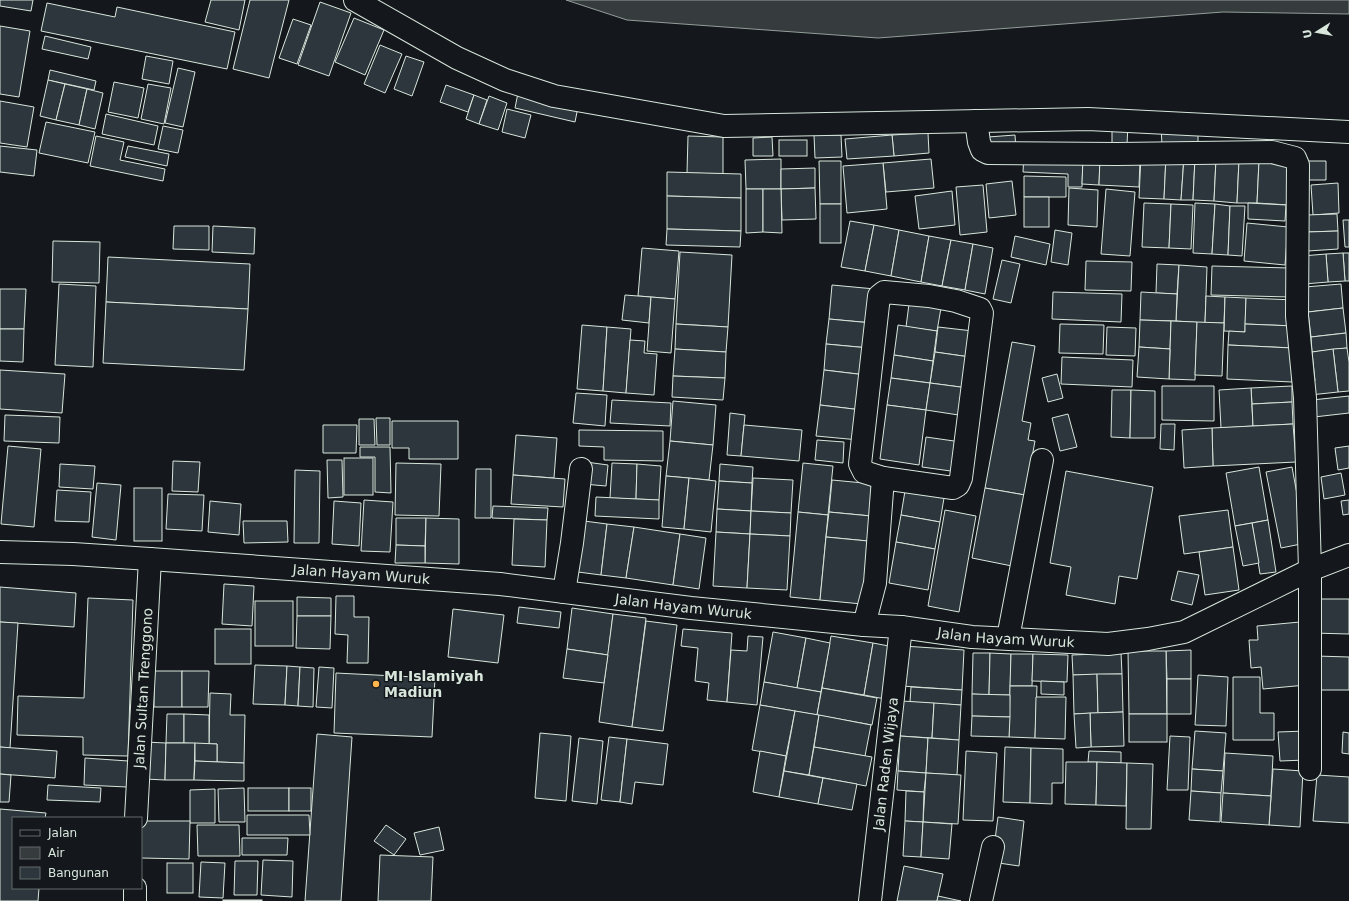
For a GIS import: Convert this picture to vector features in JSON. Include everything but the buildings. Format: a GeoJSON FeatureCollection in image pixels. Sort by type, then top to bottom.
{"type":"FeatureCollection","features":[{"type":"Feature","properties":{"kind":"street"},"geometry":{"type":"LineString","coordinates":[[355,0],[456,58],[505,80],[554,96],[724,126],[1088,119],[1349,132]]}},
{"type":"Feature","properties":{"kind":"street"},"geometry":{"type":"LineString","coordinates":[[976,121],[982,150],[988,153],[1117,154],[1272,152],[1295,158],[1298,165],[1298,316],[1305,398],[1310,570],[1310,769]]}},
{"type":"Feature","properties":{"kind":"street"},"geometry":{"type":"LineString","coordinates":[[884,292],[929,296],[956,301],[980,309],[982,313],[976,367],[961,478],[958,485],[953,488],[882,478],[864,472],[860,464],[880,296],[884,292]]}},
{"type":"Feature","properties":{"kind":"street"},"geometry":{"type":"LineString","coordinates":[[1008,638],[1042,460]]}},
{"type":"Feature","properties":{"kind":"street"},"geometry":{"type":"LineString","coordinates":[[564,592],[572,543],[581,469]]}},
{"type":"Feature","properties":{"kind":"street"},"geometry":{"type":"LineString","coordinates":[[864,625],[875,583],[882,478]]}},
{"type":"Feature","properties":{"kind":"street","name":"Jalan Hayam Wuruk"},"geometry":{"type":"LineString","coordinates":[[0,552],[72,554],[500,584],[691,608],[864,625],[901,627],[972,637],[1108,644],[1148,639],[1184,632],[1310,570],[1349,555]]}},
{"type":"Feature","properties":{"kind":"street","name":"Jalan Sultan Trenggono"},"geometry":{"type":"LineString","coordinates":[[136,817],[150,559]]}},
{"type":"Feature","properties":{"kind":"street","name":"Jalan Raden Wijaya"},"geometry":{"type":"LineString","coordinates":[[870,901],[901,627]]}},
{"type":"Feature","properties":{"kind":"street"},"geometry":{"type":"LineString","coordinates":[[982,901],[993,847]]}},
{"type":"Feature","properties":{"kind":"street"},"geometry":{"type":"LineString","coordinates":[[134,901],[135,889]]}},
{"type":"Feature","properties":{"kind":"water"},"geometry":{"type":"Polygon","coordinates":[[[566,0],[1349,0],[1349,14],[1223,12],[878,38],[627,20],[566,0]]]}},
{"type":"Feature","properties":{"kind":"place","name":"MI Islamiyah Madiun"},"geometry":{"type":"Point","coordinates":[376,684]}}]}
